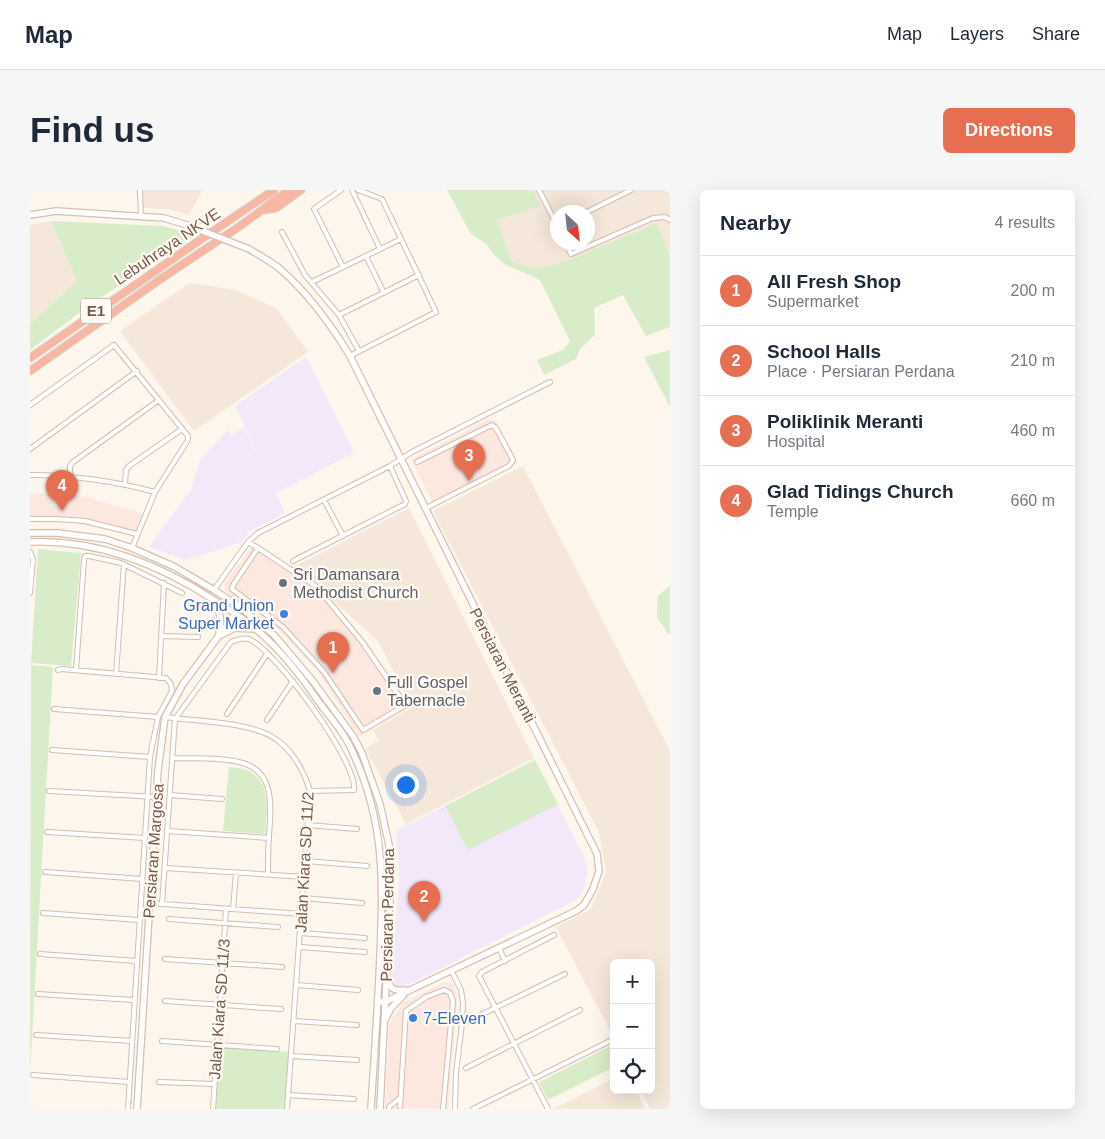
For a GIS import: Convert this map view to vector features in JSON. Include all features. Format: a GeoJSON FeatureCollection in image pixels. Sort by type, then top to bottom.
{"type":"FeatureCollection","features":[{"type":"Feature","properties":{"kind":"highway"},"geometry":{"type":"LineString","coordinates":[[262,211],[289,190]]}},
{"type":"Feature","properties":{"kind":"highway","name":"E1"},"geometry":{"type":"LineString","coordinates":[[262,211],[276,208],[301,190]]}},
{"type":"Feature","properties":{"kind":"highway","name":"Lebuhraya NKVE"},"geometry":{"type":"LineString","coordinates":[[30,358],[273,191]]}},
{"type":"Feature","properties":{"kind":"highway","name":"Lebuhraya NKVE"},"geometry":{"type":"LineString","coordinates":[[30,371],[162,278],[262,211]]}},
{"type":"Feature","properties":{"kind":"main road"},"geometry":{"type":"LineString","coordinates":[[30,215],[56,211],[141,217]]}},
{"type":"Feature","properties":{"kind":"main road","name":"Persiaran Meranti"},"geometry":{"type":"LineString","coordinates":[[141,217],[164,218],[249,249],[277,266],[304,291],[333,326],[350,356],[594,846],[599,863],[597,880],[584,905],[576,911],[452,972],[381,1002]]}},
{"type":"Feature","properties":{"kind":"main road","name":"Persiaran Perdana"},"geometry":{"type":"LineString","coordinates":[[30,533],[58,532],[88,536],[132,548],[175,567],[216,592],[261,623],[274,635],[312,680],[353,736],[362,754],[380,804],[389,845],[390,883],[387,975],[381,1002],[383,1023],[380,1109]]}},
{"type":"Feature","properties":{"kind":"main road","name":"Persiaran Perdana"},"geometry":{"type":"LineString","coordinates":[[30,542],[62,542],[111,551],[180,579],[257,629],[281,653],[305,682],[346,739],[355,756],[372,806],[380,846],[382,882],[381,1002],[370,1109]]}},
{"type":"Feature","properties":{"kind":"main road"},"geometry":{"type":"LineString","coordinates":[[216,592],[233,608],[235,614],[238,612],[243,613],[261,623]]}},
{"type":"Feature","properties":{"kind":"main road"},"geometry":{"type":"LineString","coordinates":[[212,599],[221,614],[222,620],[218,637]]}},
{"type":"Feature","properties":{"kind":"main road","name":"Persiaran Margosa"},"geometry":{"type":"LineString","coordinates":[[137,1109],[156,797],[165,717],[183,684],[235,614]]}},
{"type":"Feature","properties":{"kind":"main road"},"geometry":{"type":"LineString","coordinates":[[218,637],[235,628],[257,629]]}},
{"type":"Feature","properties":{"kind":"main road"},"geometry":{"type":"LineString","coordinates":[[387,975],[389,984],[396,990],[411,990]]}},
{"type":"Feature","properties":{"kind":"main road"},"geometry":{"type":"LineString","coordinates":[[383,1023],[396,1002],[411,990]]}},
{"type":"Feature","properties":{"kind":"street"},"geometry":{"type":"LineString","coordinates":[[140,190],[141,217]]}},
{"type":"Feature","properties":{"kind":"street"},"geometry":{"type":"LineString","coordinates":[[341,190],[314,209],[344,267]]}},
{"type":"Feature","properties":{"kind":"street"},"geometry":{"type":"LineString","coordinates":[[352,190],[380,249]]}},
{"type":"Feature","properties":{"kind":"street"},"geometry":{"type":"LineString","coordinates":[[350,356],[436,312],[382,199],[358,190]]}},
{"type":"Feature","properties":{"kind":"street"},"geometry":{"type":"LineString","coordinates":[[539,190],[550,211]]}},
{"type":"Feature","properties":{"kind":"street"},"geometry":{"type":"LineString","coordinates":[[595,208],[631,190]]}},
{"type":"Feature","properties":{"kind":"street"},"geometry":{"type":"LineString","coordinates":[[595,244],[653,218],[665,217],[670,220]]}},
{"type":"Feature","properties":{"kind":"street"},"geometry":{"type":"LineString","coordinates":[[282,232],[305,275],[339,315],[359,351]]}},
{"type":"Feature","properties":{"kind":"street"},"geometry":{"type":"LineString","coordinates":[[312,282],[401,238]]}},
{"type":"Feature","properties":{"kind":"street"},"geometry":{"type":"LineString","coordinates":[[570,250],[572,254],[581,250]]}},
{"type":"Feature","properties":{"kind":"street"},"geometry":{"type":"LineString","coordinates":[[366,256],[384,293]]}},
{"type":"Feature","properties":{"kind":"street"},"geometry":{"type":"LineString","coordinates":[[339,315],[419,275]]}},
{"type":"Feature","properties":{"kind":"street"},"geometry":{"type":"LineString","coordinates":[[30,405],[114,345],[188,436],[188,440],[155,492],[132,548]]}},
{"type":"Feature","properties":{"kind":"street"},"geometry":{"type":"LineString","coordinates":[[30,449],[137,372]]}},
{"type":"Feature","properties":{"kind":"street"},"geometry":{"type":"LineString","coordinates":[[216,592],[248,542],[262,531],[550,382]]}},
{"type":"Feature","properties":{"kind":"street"},"geometry":{"type":"LineString","coordinates":[[70,476],[70,466],[73,462],[159,400]]}},
{"type":"Feature","properties":{"kind":"street"},"geometry":{"type":"LineString","coordinates":[[418,462],[492,425],[496,428],[512,460],[512,464],[426,508]]}},
{"type":"Feature","properties":{"kind":"street"},"geometry":{"type":"LineString","coordinates":[[125,484],[126,470],[129,466],[182,429]]}},
{"type":"Feature","properties":{"kind":"street"},"geometry":{"type":"LineString","coordinates":[[293,560],[405,504],[406,500],[390,466]]}},
{"type":"Feature","properties":{"kind":"street"},"geometry":{"type":"LineString","coordinates":[[30,475],[70,476],[125,484],[155,492]]}},
{"type":"Feature","properties":{"kind":"street"},"geometry":{"type":"LineString","coordinates":[[324,500],[342,536]]}},
{"type":"Feature","properties":{"kind":"street"},"geometry":{"type":"LineString","coordinates":[[30,519],[85,521],[137,534]]}},
{"type":"Feature","properties":{"kind":"street"},"geometry":{"type":"LineString","coordinates":[[248,542],[317,587],[363,643],[404,703],[402,707],[353,736]]}},
{"type":"Feature","properties":{"kind":"street"},"geometry":{"type":"LineString","coordinates":[[258,548],[232,589],[283,627],[324,672],[363,730]]}},
{"type":"Feature","properties":{"kind":"street"},"geometry":{"type":"LineString","coordinates":[[30,552],[33,558],[30,593]]}},
{"type":"Feature","properties":{"kind":"street"},"geometry":{"type":"LineString","coordinates":[[76,670],[85,556],[124,564],[182,593]]}},
{"type":"Feature","properties":{"kind":"street"},"geometry":{"type":"LineString","coordinates":[[116,674],[124,564]]}},
{"type":"Feature","properties":{"kind":"street"},"geometry":{"type":"LineString","coordinates":[[158,678],[164,584]]}},
{"type":"Feature","properties":{"kind":"street"},"geometry":{"type":"LineString","coordinates":[[161,636],[198,638]]}},
{"type":"Feature","properties":{"kind":"street"},"geometry":{"type":"LineString","coordinates":[[162,904],[176,719],[228,646],[238,639],[247,638],[268,654],[293,681],[336,742],[350,771],[354,790],[310,791]]}},
{"type":"Feature","properties":{"kind":"street"},"geometry":{"type":"LineString","coordinates":[[227,714],[268,654]]}},
{"type":"Feature","properties":{"kind":"street"},"geometry":{"type":"LineString","coordinates":[[58,670],[166,678],[171,684],[172,691],[158,717],[150,757],[128,1109]]}},
{"type":"Feature","properties":{"kind":"street"},"geometry":{"type":"LineString","coordinates":[[267,720],[293,681]]}},
{"type":"Feature","properties":{"kind":"street"},"geometry":{"type":"LineString","coordinates":[[54,709],[100,711],[158,717]]}},
{"type":"Feature","properties":{"kind":"street","name":"Jalan Kiara SD 11/2"},"geometry":{"type":"LineString","coordinates":[[165,717],[244,727],[270,736],[291,753],[305,776],[310,791],[287,1109]]}},
{"type":"Feature","properties":{"kind":"street"},"geometry":{"type":"LineString","coordinates":[[52,750],[150,757]]}},
{"type":"Feature","properties":{"kind":"street"},"geometry":{"type":"LineString","coordinates":[[173,758],[237,762],[258,772],[267,785],[270,795],[268,875]]}},
{"type":"Feature","properties":{"kind":"street"},"geometry":{"type":"LineString","coordinates":[[50,791],[156,797]]}},
{"type":"Feature","properties":{"kind":"street"},"geometry":{"type":"LineString","coordinates":[[170,795],[222,799]]}},
{"type":"Feature","properties":{"kind":"street"},"geometry":{"type":"LineString","coordinates":[[308,825],[357,829]]}},
{"type":"Feature","properties":{"kind":"street"},"geometry":{"type":"LineString","coordinates":[[168,831],[269,838]]}},
{"type":"Feature","properties":{"kind":"street"},"geometry":{"type":"LineString","coordinates":[[47,832],[144,838]]}},
{"type":"Feature","properties":{"kind":"street"},"geometry":{"type":"LineString","coordinates":[[306,861],[367,866]]}},
{"type":"Feature","properties":{"kind":"street"},"geometry":{"type":"LineString","coordinates":[[165,868],[305,877]]}},
{"type":"Feature","properties":{"kind":"street"},"geometry":{"type":"LineString","coordinates":[[45,872],[142,880]]}},
{"type":"Feature","properties":{"kind":"street"},"geometry":{"type":"LineString","coordinates":[[233,909],[236,873]]}},
{"type":"Feature","properties":{"kind":"street"},"geometry":{"type":"LineString","coordinates":[[303,898],[362,903]]}},
{"type":"Feature","properties":{"kind":"street"},"geometry":{"type":"LineString","coordinates":[[150,904],[302,914]]}},
{"type":"Feature","properties":{"kind":"street","name":"Jalan Kiara SD 11/3"},"geometry":{"type":"LineString","coordinates":[[213,1109],[226,909]]}},
{"type":"Feature","properties":{"kind":"street"},"geometry":{"type":"LineString","coordinates":[[43,913],[139,920]]}},
{"type":"Feature","properties":{"kind":"street"},"geometry":{"type":"LineString","coordinates":[[169,919],[278,927]]}},
{"type":"Feature","properties":{"kind":"street"},"geometry":{"type":"LineString","coordinates":[[301,933],[365,938]]}},
{"type":"Feature","properties":{"kind":"street"},"geometry":{"type":"LineString","coordinates":[[548,1109],[479,975],[554,935]]}},
{"type":"Feature","properties":{"kind":"street"},"geometry":{"type":"LineString","coordinates":[[300,947],[365,952]]}},
{"type":"Feature","properties":{"kind":"street"},"geometry":{"type":"LineString","coordinates":[[499,948],[505,961]]}},
{"type":"Feature","properties":{"kind":"street"},"geometry":{"type":"LineString","coordinates":[[40,954],[137,961]]}},
{"type":"Feature","properties":{"kind":"street"},"geometry":{"type":"LineString","coordinates":[[166,959],[282,967]]}},
{"type":"Feature","properties":{"kind":"street"},"geometry":{"type":"LineString","coordinates":[[452,972],[462,996],[462,1024],[456,1072],[455,1109]]}},
{"type":"Feature","properties":{"kind":"street"},"geometry":{"type":"LineString","coordinates":[[462,1024],[565,974]]}},
{"type":"Feature","properties":{"kind":"street"},"geometry":{"type":"LineString","coordinates":[[297,985],[358,990]]}},
{"type":"Feature","properties":{"kind":"street"},"geometry":{"type":"LineString","coordinates":[[400,1107],[406,1011],[426,997],[444,990],[450,993],[453,1001],[443,1109]]}},
{"type":"Feature","properties":{"kind":"street"},"geometry":{"type":"LineString","coordinates":[[38,994],[134,1000]]}},
{"type":"Feature","properties":{"kind":"street"},"geometry":{"type":"LineString","coordinates":[[165,1001],[281,1009]]}},
{"type":"Feature","properties":{"kind":"street"},"geometry":{"type":"LineString","coordinates":[[466,1068],[580,1010]]}},
{"type":"Feature","properties":{"kind":"street"},"geometry":{"type":"LineString","coordinates":[[294,1021],[357,1026]]}},
{"type":"Feature","properties":{"kind":"street"},"geometry":{"type":"LineString","coordinates":[[36,1035],[132,1041]]}},
{"type":"Feature","properties":{"kind":"street"},"geometry":{"type":"LineString","coordinates":[[473,1109],[610,1041]]}},
{"type":"Feature","properties":{"kind":"street"},"geometry":{"type":"LineString","coordinates":[[162,1042],[277,1049]]}},
{"type":"Feature","properties":{"kind":"street"},"geometry":{"type":"LineString","coordinates":[[291,1056],[357,1060]]}},
{"type":"Feature","properties":{"kind":"street"},"geometry":{"type":"LineString","coordinates":[[446,1073],[456,1072]]}},
{"type":"Feature","properties":{"kind":"street"},"geometry":{"type":"LineString","coordinates":[[33,1075],[129,1082]]}},
{"type":"Feature","properties":{"kind":"street"},"geometry":{"type":"LineString","coordinates":[[159,1082],[214,1084]]}},
{"type":"Feature","properties":{"kind":"street"},"geometry":{"type":"LineString","coordinates":[[288,1095],[354,1100]]}},
{"type":"Feature","properties":{"kind":"street"},"geometry":{"type":"LineString","coordinates":[[389,1108],[400,1098]]}},
{"type":"Feature","properties":{"kind":"shaded area"},"geometry":{"type":"Polygon","coordinates":[[[136,190],[203,190],[189,215],[167,209],[138,208],[136,190]]]}},
{"type":"Feature","properties":{"kind":"shaded area"},"geometry":{"type":"Polygon","coordinates":[[[533,190],[670,190],[670,256],[656,223],[595,249],[595,205],[550,205],[550,250],[593,250],[572,259],[539,269],[512,262],[497,220],[540,206],[533,190]]]}},
{"type":"Feature","properties":{"kind":"shaded area"},"geometry":{"type":"Polygon","coordinates":[[[51,221],[77,281],[30,324],[30,225],[51,221]]]}},
{"type":"Feature","properties":{"kind":"shaded area"},"geometry":{"type":"Polygon","coordinates":[[[190,283],[236,290],[277,309],[308,352],[194,431],[120,331],[190,283]]]}},
{"type":"Feature","properties":{"kind":"shaded area"},"geometry":{"type":"Polygon","coordinates":[[[306,357],[354,453],[276,493],[285,513],[250,531],[241,542],[186,560],[149,547],[192,488],[200,460],[228,430],[231,435],[244,428],[263,465],[235,406],[306,357]]]}},
{"type":"Feature","properties":{"kind":"shaded area"},"geometry":{"type":"Polygon","coordinates":[[[489,419],[496,421],[518,463],[435,507],[411,459],[489,419]]]}},
{"type":"Feature","properties":{"kind":"shaded area"},"geometry":{"type":"Polygon","coordinates":[[[523,466],[670,751],[670,1109],[650,1109],[643,1094],[655,1094],[655,959],[610,959],[610,1030],[556,927],[591,909],[606,872],[599,832],[433,511],[523,466]]]}},
{"type":"Feature","properties":{"kind":"shaded area"},"geometry":{"type":"Polygon","coordinates":[[[30,493],[78,495],[149,515],[139,537],[75,523],[30,522],[30,493]]]}},
{"type":"Feature","properties":{"kind":"shaded area"},"geometry":{"type":"Polygon","coordinates":[[[409,508],[534,758],[406,824],[365,748],[379,741],[373,730],[412,708],[378,641],[339,606],[313,579],[295,566],[409,508]]]}},
{"type":"Feature","properties":{"kind":"shaded area"},"geometry":{"type":"Polygon","coordinates":[[[255,542],[317,583],[367,642],[411,707],[359,737],[320,674],[278,629],[224,590],[224,584],[255,542]]]}},
{"type":"Feature","properties":{"kind":"shaded area"},"geometry":{"type":"Polygon","coordinates":[[[535,760],[585,859],[588,872],[584,888],[578,899],[402,988],[397,988],[392,977],[399,881],[396,831],[535,760]]]}},
{"type":"Feature","properties":{"kind":"shaded area"},"geometry":{"type":"Polygon","coordinates":[[[444,982],[453,984],[457,997],[448,1109],[385,1108],[389,1024],[403,1003],[444,982]]]}},
{"type":"Feature","properties":{"kind":"shaded area"},"geometry":{"type":"Polygon","coordinates":[[[610,1080],[610,1094],[638,1094],[645,1109],[553,1109],[610,1080]]]}},
{"type":"Feature","properties":{"kind":"green space"},"geometry":{"type":"Polygon","coordinates":[[[447,190],[533,190],[541,206],[497,220],[512,262],[539,269],[595,250],[656,223],[670,256],[670,327],[646,336],[623,295],[594,308],[595,335],[580,349],[576,359],[544,375],[537,360],[563,350],[570,341],[540,280],[504,264],[486,244],[471,234],[447,190]]]}},
{"type":"Feature","properties":{"kind":"green space"},"geometry":{"type":"Polygon","coordinates":[[[51,221],[163,226],[196,235],[91,304],[30,350],[30,324],[77,281],[51,221]]]}},
{"type":"Feature","properties":{"kind":"green space"},"geometry":{"type":"Polygon","coordinates":[[[670,350],[670,407],[644,357],[670,350]]]}},
{"type":"Feature","properties":{"kind":"green space"},"geometry":{"type":"Polygon","coordinates":[[[38,549],[81,553],[71,666],[31,663],[38,549]]]}},
{"type":"Feature","properties":{"kind":"green space"},"geometry":{"type":"Polygon","coordinates":[[[670,586],[670,634],[668,634],[657,617],[658,596],[670,586]]]}},
{"type":"Feature","properties":{"kind":"green space"},"geometry":{"type":"Polygon","coordinates":[[[31,665],[53,667],[30,1073],[31,665]]]}},
{"type":"Feature","properties":{"kind":"green space"},"geometry":{"type":"Polygon","coordinates":[[[535,760],[558,804],[468,850],[445,806],[535,760]]]}},
{"type":"Feature","properties":{"kind":"green space"},"geometry":{"type":"Polygon","coordinates":[[[229,767],[249,771],[261,783],[265,791],[267,808],[265,834],[223,831],[229,767]]]}},
{"type":"Feature","properties":{"kind":"green space"},"geometry":{"type":"Polygon","coordinates":[[[610,1046],[610,1069],[548,1100],[539,1082],[610,1046]]]}},
{"type":"Feature","properties":{"kind":"green space"},"geometry":{"type":"Polygon","coordinates":[[[219,1047],[290,1052],[286,1109],[214,1109],[219,1047]]]}},
{"type":"Feature","properties":{"kind":"place","name":"Poliklinik Meranti"},"geometry":{"type":"Point","coordinates":[469,481]}},
{"type":"Feature","properties":{"kind":"place","name":"Glad Tidings Church"},"geometry":{"type":"Point","coordinates":[62,511]}},
{"type":"Feature","properties":{"kind":"place","name":"Sri Damansara Methodist Church"},"geometry":{"type":"Point","coordinates":[283,583]}},
{"type":"Feature","properties":{"kind":"place","name":"Grand Union Super Market"},"geometry":{"type":"Point","coordinates":[284,614]}},
{"type":"Feature","properties":{"kind":"place","name":"All Fresh Shop"},"geometry":{"type":"Point","coordinates":[333,673]}},
{"type":"Feature","properties":{"kind":"place","name":"Full Gospel Tabernacle"},"geometry":{"type":"Point","coordinates":[377,691]}},
{"type":"Feature","properties":{"kind":"place","name":"School Halls"},"geometry":{"type":"Point","coordinates":[424,922]}},
{"type":"Feature","properties":{"kind":"place","name":"7-Eleven"},"geometry":{"type":"Point","coordinates":[413,1018]}}]}
